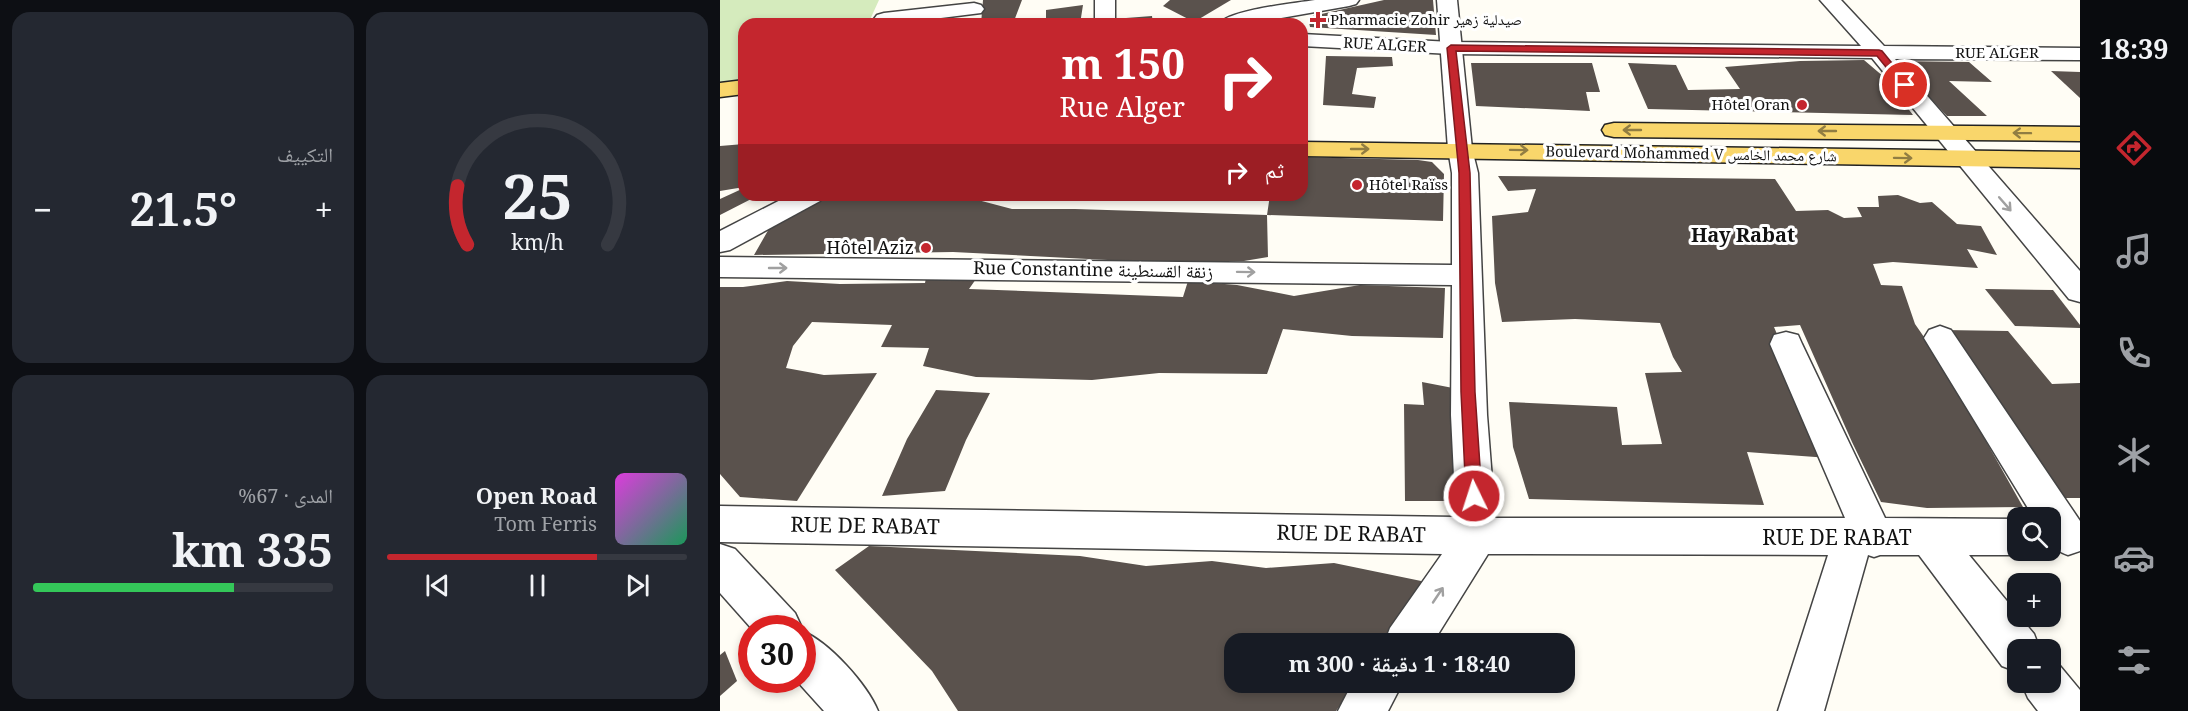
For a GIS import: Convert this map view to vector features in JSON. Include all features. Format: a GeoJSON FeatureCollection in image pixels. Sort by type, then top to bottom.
{"type":"FeatureCollection","features":[{"type":"Feature","properties":{"kind":"main road"},"geometry":{"type":"LineString","coordinates":[[720,90],[738,88]]}},
{"type":"Feature","properties":{"kind":"main road"},"geometry":{"type":"LineString","coordinates":[[720,105],[738,104]]}},
{"type":"Feature","properties":{"kind":"main road"},"geometry":{"type":"LineString","coordinates":[[1308,127],[1355,127]]}},
{"type":"Feature","properties":{"kind":"main road","name":"Boulevard Mohammed V شارع محمد الخامس"},"geometry":{"type":"LineString","coordinates":[[1593,130],[2080,134]]}},
{"type":"Feature","properties":{"kind":"main road","name":"Boulevard Mohammed V شارع محمد الخامس"},"geometry":{"type":"LineString","coordinates":[[1308,148],[1459,133],[1966,159],[2080,160]]}},
{"type":"Feature","properties":{"kind":"street"},"geometry":{"type":"LineString","coordinates":[[885,18],[893,0]]}},
{"type":"Feature","properties":{"kind":"street"},"geometry":{"type":"LineString","coordinates":[[1105,0],[1105,18]]}},
{"type":"Feature","properties":{"kind":"street"},"geometry":{"type":"LineString","coordinates":[[1249,17],[1275,0]]}},
{"type":"Feature","properties":{"kind":"street"},"geometry":{"type":"LineString","coordinates":[[1246,18],[1349,0]]}},
{"type":"Feature","properties":{"kind":"street"},"geometry":{"type":"LineString","coordinates":[[1413,633],[1477,536],[1469,415],[1465,173],[1459,133],[1447,0]]}},
{"type":"Feature","properties":{"kind":"street"},"geometry":{"type":"LineString","coordinates":[[1830,0],[1879,53],[1966,159],[2080,291]]}},
{"type":"Feature","properties":{"kind":"street"},"geometry":{"type":"LineString","coordinates":[[911,18],[974,9]]}},
{"type":"Feature","properties":{"kind":"street","name":"RUE ALGER"},"geometry":{"type":"LineString","coordinates":[[1308,40],[1451,48],[2080,54]]}},
{"type":"Feature","properties":{"kind":"street"},"geometry":{"type":"LineString","coordinates":[[720,243],[800,201]]}},
{"type":"Feature","properties":{"kind":"street","name":"Rue Constantine زنقة القسنطينة"},"geometry":{"type":"LineString","coordinates":[[720,267],[1465,275]]}},
{"type":"Feature","properties":{"kind":"street"},"geometry":{"type":"LineString","coordinates":[[1940,338],[2066,537]]}},
{"type":"Feature","properties":{"kind":"street"},"geometry":{"type":"LineString","coordinates":[[1786,344],[1864,539],[1801,711]]}},
{"type":"Feature","properties":{"kind":"street","name":"RUE DE RABAT"},"geometry":{"type":"LineString","coordinates":[[720,524],[1477,536],[1864,539],[2007,537]]}},
{"type":"Feature","properties":{"kind":"street"},"geometry":{"type":"LineString","coordinates":[[1930,538],[2009,639]]}},
{"type":"Feature","properties":{"kind":"street"},"geometry":{"type":"LineString","coordinates":[[720,563],[768,615]]}},
{"type":"Feature","properties":{"kind":"street"},"geometry":{"type":"LineString","coordinates":[[816,668],[855,711]]}},
{"type":"Feature","properties":{"kind":"street"},"geometry":{"type":"LineString","coordinates":[[1361,711],[1373,693]]}},
{"type":"Feature","properties":{"kind":"street"},"geometry":{"type":"LineString","coordinates":[[2053,693],[2067,711]]}},
{"type":"Feature","properties":{"kind":"green space"},"geometry":{"type":"Polygon","coordinates":[[[720,0],[879,0],[871,18],[738,18],[738,83],[720,85],[720,0]]]}},
{"type":"Feature","properties":{"kind":"building"},"geometry":{"type":"Polygon","coordinates":[[[983,0],[1022,0],[1015,18],[982,18],[983,0]]]}},
{"type":"Feature","properties":{"kind":"building"},"geometry":{"type":"Polygon","coordinates":[[[1170,0],[1231,0],[1201,18],[1186,18],[1163,6],[1170,0]]]}},
{"type":"Feature","properties":{"kind":"building"},"geometry":{"type":"Polygon","coordinates":[[[1384,0],[1433,0],[1436,35],[1310,27],[1308,17],[1384,0]]]}},
{"type":"Feature","properties":{"kind":"building"},"geometry":{"type":"Polygon","coordinates":[[[1083,5],[1081,18],[1046,18],[1046,10],[1083,5]]]}},
{"type":"Feature","properties":{"kind":"building"},"geometry":{"type":"Polygon","coordinates":[[[1152,16],[1152,18],[1126,18],[1152,16]]]}},
{"type":"Feature","properties":{"kind":"building"},"geometry":{"type":"Polygon","coordinates":[[[1326,56],[1392,57],[1393,66],[1357,68],[1352,94],[1376,97],[1374,108],[1323,105],[1326,56]]]}},
{"type":"Feature","properties":{"kind":"building"},"geometry":{"type":"Polygon","coordinates":[[[1864,60],[1884,77],[1913,115],[1648,109],[1628,63],[1676,65],[1688,90],[1740,89],[1725,67],[1800,61],[1864,60]]]}},
{"type":"Feature","properties":{"kind":"building"},"geometry":{"type":"Polygon","coordinates":[[[1895,61],[1969,62],[1992,82],[1949,81],[1987,116],[1947,116],[1895,61]]]}},
{"type":"Feature","properties":{"kind":"building"},"geometry":{"type":"Polygon","coordinates":[[[1471,63],[1592,63],[1600,92],[1586,92],[1590,111],[1476,106],[1471,63]]]}},
{"type":"Feature","properties":{"kind":"building"},"geometry":{"type":"Polygon","coordinates":[[[2051,71],[2080,72],[2080,98],[2051,71]]]}},
{"type":"Feature","properties":{"kind":"building"},"geometry":{"type":"Polygon","coordinates":[[[738,144],[738,188],[720,191],[720,146],[738,144]]]}},
{"type":"Feature","properties":{"kind":"building"},"geometry":{"type":"Polygon","coordinates":[[[1308,157],[1418,160],[1432,162],[1444,174],[1443,221],[1267,215],[1269,201],[1308,201],[1308,157]]]}},
{"type":"Feature","properties":{"kind":"building"},"geometry":{"type":"Polygon","coordinates":[[[1498,176],[1775,179],[1796,211],[1828,210],[1844,218],[1862,217],[1857,207],[1879,207],[1878,196],[1898,195],[1920,203],[1932,202],[1957,224],[1981,226],[1997,255],[1967,249],[1978,268],[1893,262],[1873,264],[1881,285],[1902,286],[1915,324],[1942,363],[2023,507],[1927,508],[1881,502],[1800,325],[1774,327],[1829,458],[1747,452],[1764,505],[1529,499],[1513,447],[1509,402],[1617,407],[1622,445],[1662,444],[1645,373],[1682,372],[1673,357],[1660,323],[1575,319],[1502,322],[1495,283],[1492,216],[1528,212],[1536,189],[1508,191],[1498,176]]]}},
{"type":"Feature","properties":{"kind":"building"},"geometry":{"type":"Polygon","coordinates":[[[738,191],[738,201],[747,201],[720,215],[720,199],[738,191]]]}},
{"type":"Feature","properties":{"kind":"building"},"geometry":{"type":"Polygon","coordinates":[[[817,201],[982,201],[1012,209],[1267,215],[1268,257],[1244,261],[1127,261],[953,252],[754,255],[770,227],[817,201]]]}},
{"type":"Feature","properties":{"kind":"building"},"geometry":{"type":"Polygon","coordinates":[[[926,278],[976,279],[969,289],[1183,297],[1188,281],[1237,285],[1294,296],[1360,285],[1445,288],[1443,338],[1352,336],[1283,329],[1267,374],[1159,373],[1092,380],[976,377],[923,366],[929,348],[881,347],[892,325],[812,322],[793,346],[786,368],[824,375],[877,373],[797,501],[740,497],[720,474],[720,287],[743,287],[787,281],[840,284],[925,283],[926,278]]]}},
{"type":"Feature","properties":{"kind":"building"},"geometry":{"type":"Polygon","coordinates":[[[1985,289],[2053,290],[2080,328],[2015,326],[1985,289]]]}},
{"type":"Feature","properties":{"kind":"building"},"geometry":{"type":"Polygon","coordinates":[[[1944,330],[2008,331],[2052,384],[2080,383],[2080,498],[2057,498],[2018,428],[1944,330]]]}},
{"type":"Feature","properties":{"kind":"building"},"geometry":{"type":"Polygon","coordinates":[[[1422,382],[1453,388],[1454,501],[1405,501],[1404,404],[1424,405],[1422,382]]]}},
{"type":"Feature","properties":{"kind":"building"},"geometry":{"type":"Polygon","coordinates":[[[936,390],[990,393],[966,440],[945,491],[882,496],[907,439],[936,390]]]}},
{"type":"Feature","properties":{"kind":"building"},"geometry":{"type":"Polygon","coordinates":[[[869,546],[1080,556],[1146,566],[1212,561],[1266,568],[1334,563],[1426,582],[1391,633],[1224,633],[1224,693],[1348,693],[1336,711],[958,711],[932,671],[835,570],[869,546]]]}},
{"type":"Feature","properties":{"kind":"building"},"geometry":{"type":"Polygon","coordinates":[[[725,651],[737,681],[720,696],[720,655],[725,651]]]}},
{"type":"Feature","properties":{"kind":"place","name":"Pharmacie Zohir صيدلية زهير"},"geometry":{"type":"Point","coordinates":[1318,20]}},
{"type":"Feature","properties":{"kind":"place","name":"Hôtel Oran"},"geometry":{"type":"Point","coordinates":[1802,105]}},
{"type":"Feature","properties":{"kind":"place","name":"Hôtel Raïss"},"geometry":{"type":"Point","coordinates":[1357,185]}},
{"type":"Feature","properties":{"kind":"place","name":"Hôtel Aziz"},"geometry":{"type":"Point","coordinates":[926,248]}},
{"type":"Feature","properties":{"kind":"district","name":"Hay Rabat"},"geometry":{"type":"Point","coordinates":[1743,235]}},
{"type":"Feature","properties":{"kind":"route"},"geometry":{"type":"LineString","coordinates":[[1474,496],[1468,392],[1465,173],[1460,149],[1451,48],[1879,53],[1905,85]]}}]}
